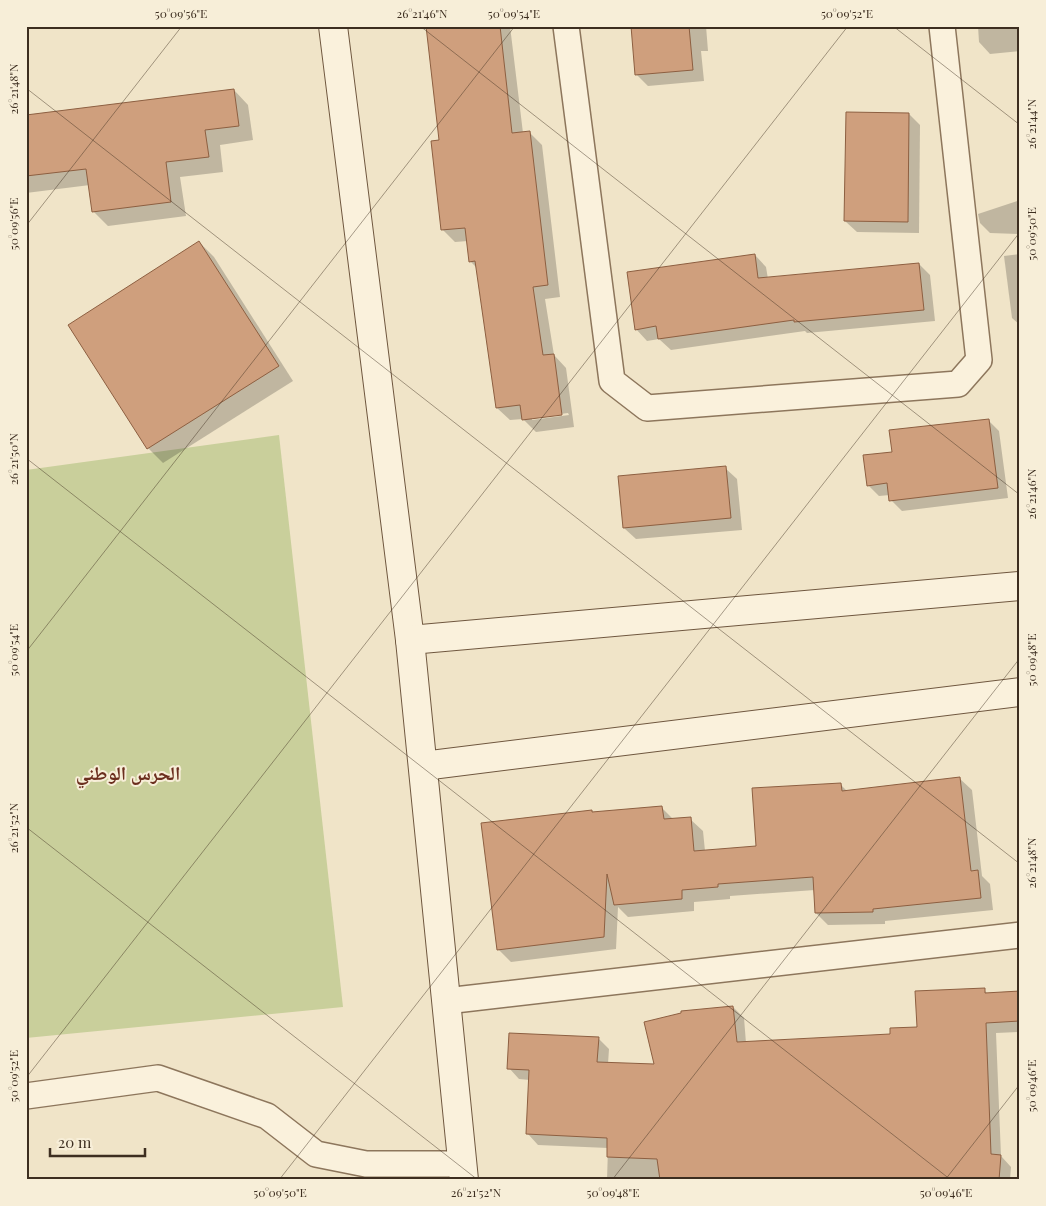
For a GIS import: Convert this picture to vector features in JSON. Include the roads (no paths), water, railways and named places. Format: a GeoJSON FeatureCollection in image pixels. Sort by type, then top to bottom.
{"type":"FeatureCollection","features":[{"type":"Feature","properties":{"kind":"street"},"geometry":{"type":"LineString","coordinates":[[26,1096],[158,1078],[266,1116],[316,1154],[366,1164],[463,1172],[410,640],[333,26]]}},
{"type":"Feature","properties":{"kind":"street"},"geometry":{"type":"LineString","coordinates":[[566,26],[612,381],[647,408],[958,384],[980,360],[942,26]]}},
{"type":"Feature","properties":{"kind":"street"},"geometry":{"type":"LineString","coordinates":[[410,640],[1020,586]]}},
{"type":"Feature","properties":{"kind":"street"},"geometry":{"type":"LineString","coordinates":[[423,766],[1020,692]]}},
{"type":"Feature","properties":{"kind":"street"},"geometry":{"type":"LineString","coordinates":[[446,1001],[1020,935]]}},
{"type":"Feature","properties":{"kind":"district","name":"الحرس الوطني"},"geometry":{"type":"Point","coordinates":[128,772]}}]}
